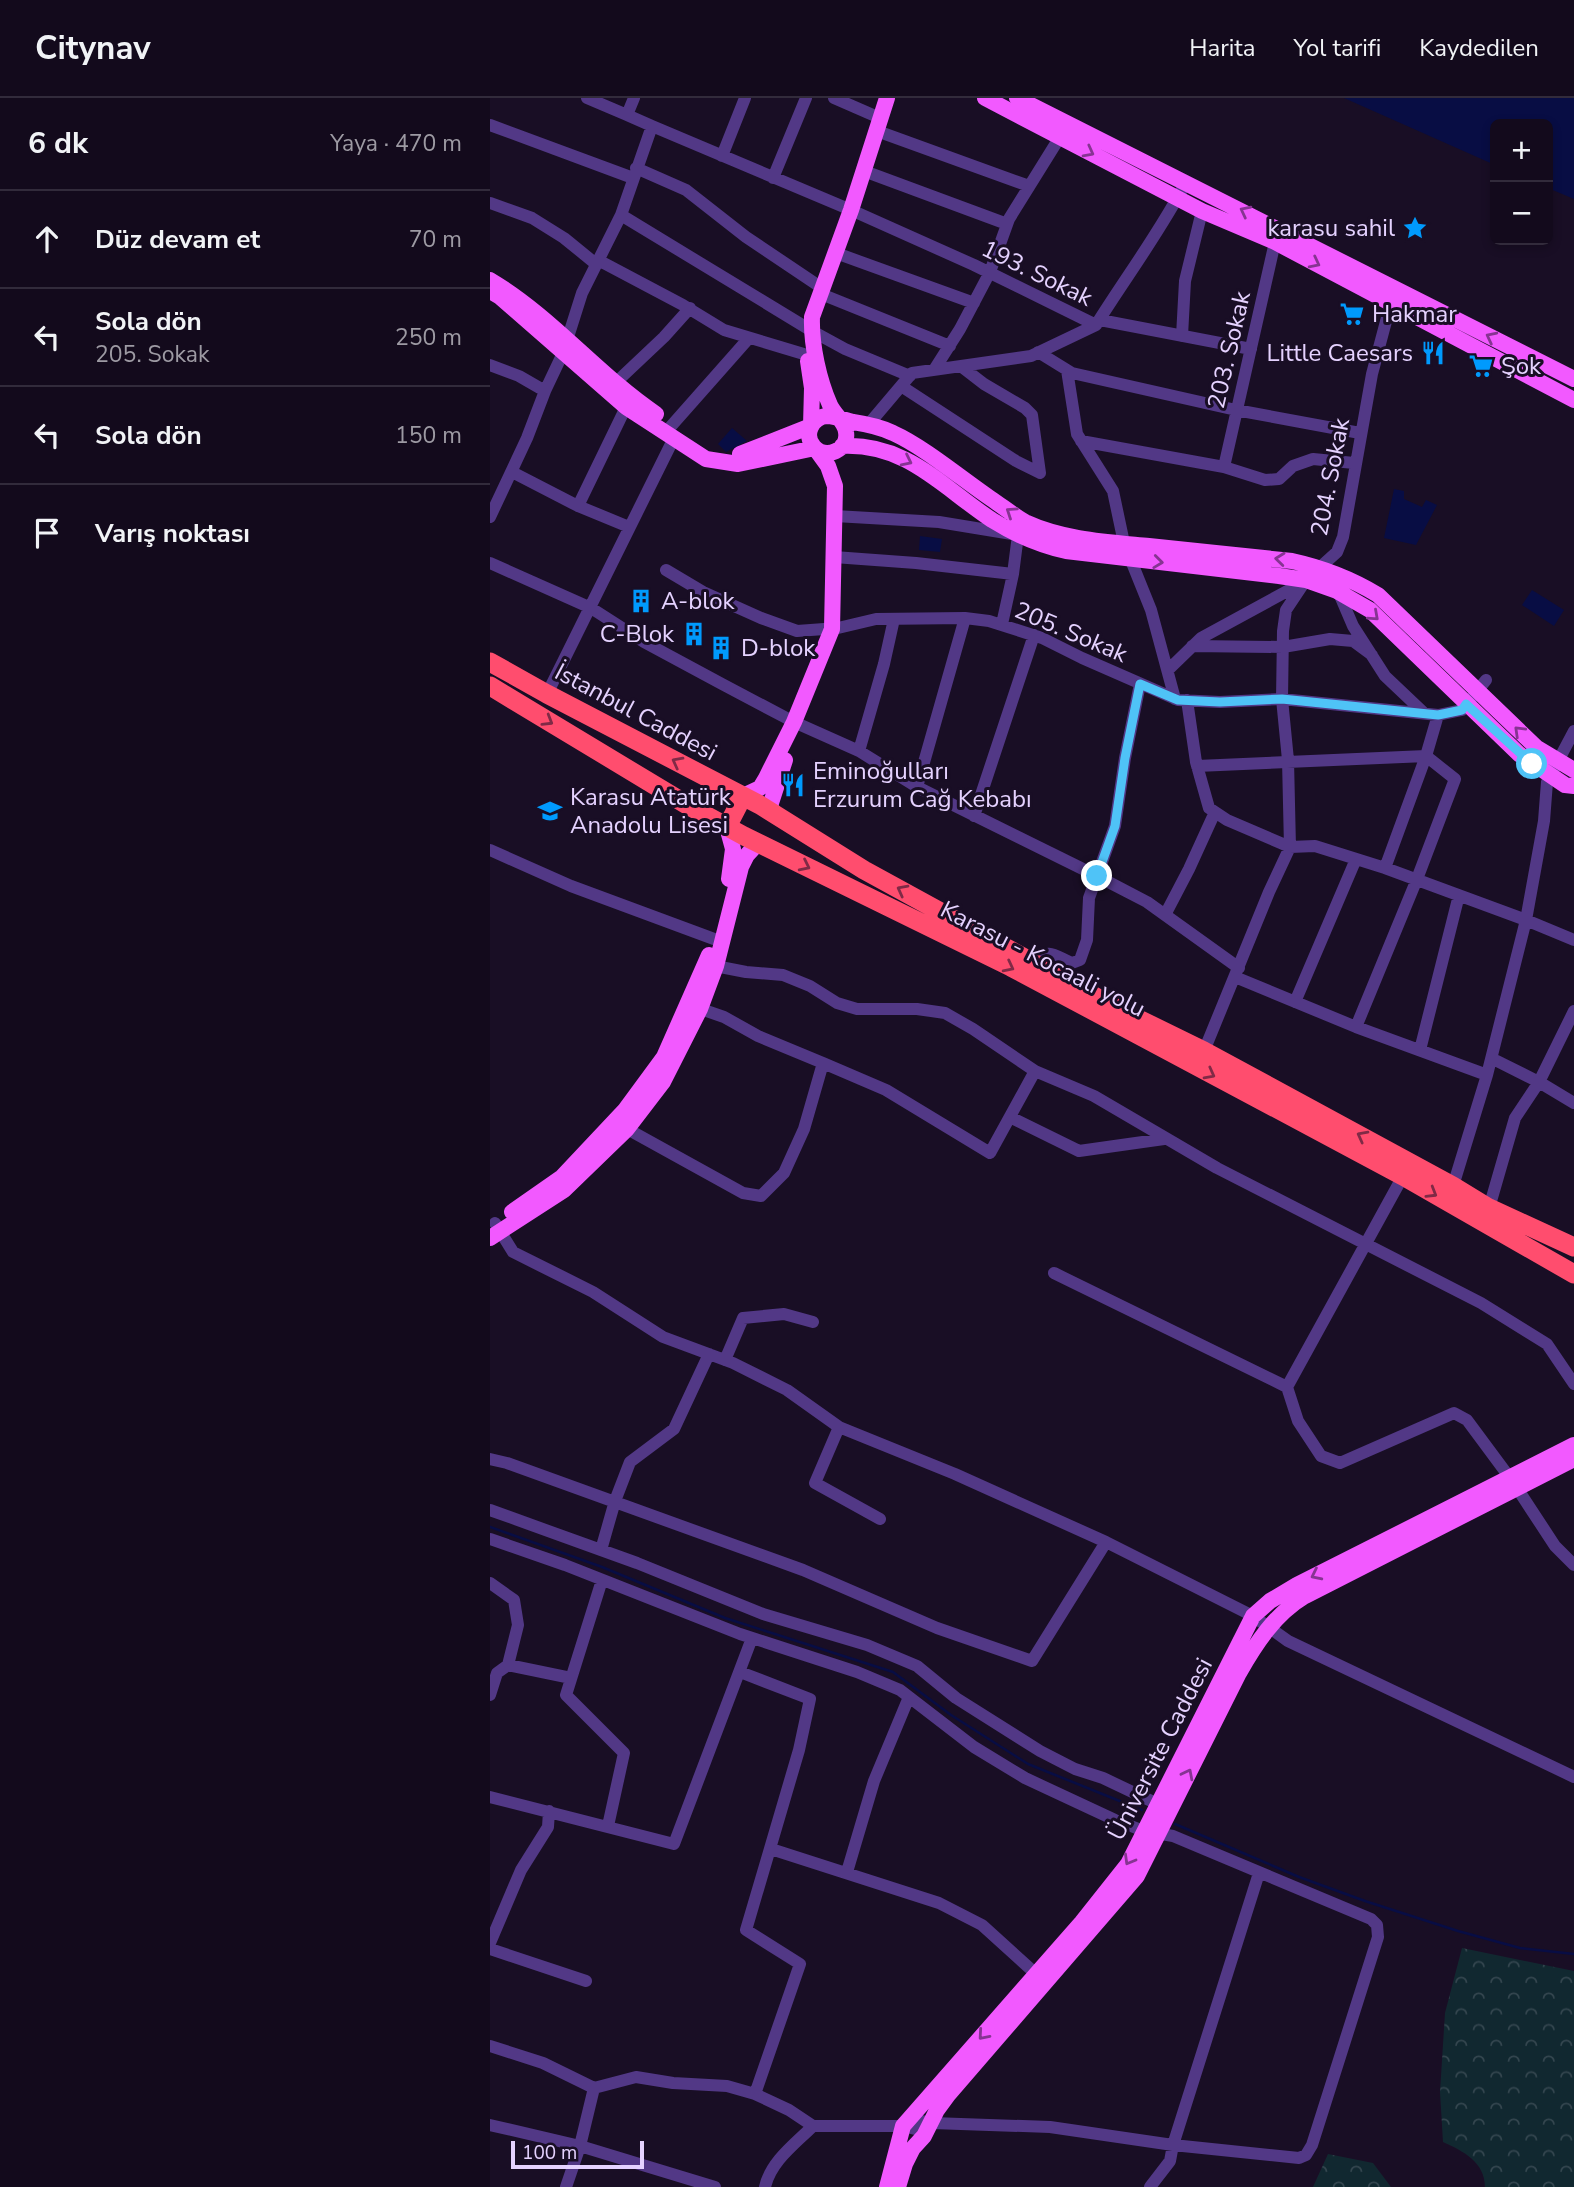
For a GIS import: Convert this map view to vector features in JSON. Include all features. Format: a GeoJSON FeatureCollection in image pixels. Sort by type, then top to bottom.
{"type":"FeatureCollection","features":[{"type":"Feature","properties":{"kind":"highway","name":"İstanbul Caddesi"},"geometry":{"type":"LineString","coordinates":[[490,662],[759,805]]}},
{"type":"Feature","properties":{"kind":"highway","name":"Karasu - Kocaali yolu"},"geometry":{"type":"LineString","coordinates":[[490,686],[727,827],[1011,967],[1403,1176],[1574,1274]]}},
{"type":"Feature","properties":{"kind":"highway","name":"Karasu - Kocaali yolu"},"geometry":{"type":"LineString","coordinates":[[759,805],[864,870],[1033,960],[1116,1008],[1205,1051],[1489,1208],[1574,1247]]}},
{"type":"Feature","properties":{"kind":"highway"},"geometry":{"type":"LineString","coordinates":[[727,827],[759,805]]}},
{"type":"Feature","properties":{"kind":"highway"},"geometry":{"type":"LineString","coordinates":[[758,843],[759,805]]}},
{"type":"Feature","properties":{"kind":"main road"},"geometry":{"type":"LineString","coordinates":[[818,289],[836,253],[847,208],[864,172],[878,98]]}},
{"type":"Feature","properties":{"kind":"main road"},"geometry":{"type":"LineString","coordinates":[[838,516],[835,486],[828,466],[809,438],[812,387],[807,355],[808,328],[818,289],[875,123],[887,98]]}},
{"type":"Feature","properties":{"kind":"main road"},"geometry":{"type":"LineString","coordinates":[[985,98],[1202,211],[1574,379]]}},
{"type":"Feature","properties":{"kind":"main road"},"geometry":{"type":"LineString","coordinates":[[1017,98],[1186,182],[1393,295],[1574,400]]}},
{"type":"Feature","properties":{"kind":"main road"},"geometry":{"type":"LineString","coordinates":[[490,279],[509,291],[611,386],[639,403],[670,432],[706,459],[738,464],[815,448],[825,453],[831,453],[844,445],[882,449],[916,465],[972,506],[1017,535],[1037,544],[1066,551],[1127,551],[1292,561],[1321,567],[1352,578],[1378,595],[1481,686],[1537,748],[1564,785],[1574,786]]}},
{"type":"Feature","properties":{"kind":"main road"},"geometry":{"type":"LineString","coordinates":[[490,291],[566,346]]}},
{"type":"Feature","properties":{"kind":"main road"},"geometry":{"type":"LineString","coordinates":[[797,724],[760,788],[759,805],[770,806],[797,724],[835,629],[838,516],[846,428],[838,419],[824,388],[808,328]]}},
{"type":"Feature","properties":{"kind":"main road"},"geometry":{"type":"LineString","coordinates":[[611,386],[626,407],[714,454],[732,456],[755,450],[811,426],[825,416],[868,425],[894,433],[1023,520],[1051,533],[1090,540],[1127,551],[1306,580],[1337,591],[1370,610],[1519,754],[1554,769],[1574,770]]}},
{"type":"Feature","properties":{"kind":"main road"},"geometry":{"type":"LineString","coordinates":[[711,965],[714,939],[733,859],[727,827]]}},
{"type":"Feature","properties":{"kind":"main road"},"geometry":{"type":"LineString","coordinates":[[494,1230],[562,1177],[621,1125],[694,1007],[711,965],[741,867],[758,843]]}},
{"type":"Feature","properties":{"kind":"main road","name":"Üniversite Caddesi"},"geometry":{"type":"LineString","coordinates":[[887,2187],[906,2122],[1111,1887],[1151,1833],[1254,1616],[1270,1601],[1297,1585],[1513,1483],[1574,1445]]}},
{"type":"Feature","properties":{"kind":"main road"},"geometry":{"type":"LineString","coordinates":[[1163,1807],[1252,1649],[1280,1613],[1305,1596],[1513,1483],[1574,1459]]}},
{"type":"Feature","properties":{"kind":"main road"},"geometry":{"type":"LineString","coordinates":[[898,2187],[913,2148],[948,2095],[1137,1876],[1151,1833]]}},
{"type":"Feature","properties":{"kind":"street","name":"193. Sokak"},"geometry":{"type":"LineString","coordinates":[[587,98],[847,208],[1098,323],[1153,241],[1186,182]]}},
{"type":"Feature","properties":{"kind":"street"},"geometry":{"type":"LineString","coordinates":[[627,115],[635,98]]}},
{"type":"Feature","properties":{"kind":"street"},"geometry":{"type":"LineString","coordinates":[[722,156],[745,98]]}},
{"type":"Feature","properties":{"kind":"street"},"geometry":{"type":"LineString","coordinates":[[773,178],[806,98]]}},
{"type":"Feature","properties":{"kind":"street"},"geometry":{"type":"LineString","coordinates":[[834,98],[875,123],[1029,186]]}},
{"type":"Feature","properties":{"kind":"street"},"geometry":{"type":"LineString","coordinates":[[934,370],[974,303],[1007,224],[1069,123]]}},
{"type":"Feature","properties":{"kind":"street"},"geometry":{"type":"LineString","coordinates":[[490,125],[686,190],[818,289],[950,346]]}},
{"type":"Feature","properties":{"kind":"street"},"geometry":{"type":"LineString","coordinates":[[490,517],[566,346],[582,293],[621,215],[652,126]]}},
{"type":"Feature","properties":{"kind":"street"},"geometry":{"type":"LineString","coordinates":[[864,172],[1007,224]]}},
{"type":"Feature","properties":{"kind":"street"},"geometry":{"type":"LineString","coordinates":[[490,203],[532,218],[597,262],[690,309],[724,330],[807,355]]}},
{"type":"Feature","properties":{"kind":"street"},"geometry":{"type":"LineString","coordinates":[[1182,336],[1185,281],[1202,211]]}},
{"type":"Feature","properties":{"kind":"street"},"geometry":{"type":"LineString","coordinates":[[621,215],[808,328],[906,381],[1016,461],[1040,473],[1032,415],[984,384],[962,366]]}},
{"type":"Feature","properties":{"kind":"street","name":"203. Sokak"},"geometry":{"type":"LineString","coordinates":[[1224,467],[1275,242]]}},
{"type":"Feature","properties":{"kind":"street"},"geometry":{"type":"LineString","coordinates":[[836,253],[974,303]]}},
{"type":"Feature","properties":{"kind":"street","name":"204. Sokak"},"geometry":{"type":"LineString","coordinates":[[1290,847],[1288,760],[1282,699],[1286,610],[1306,580],[1337,552],[1343,537],[1360,433],[1393,295]]}},
{"type":"Feature","properties":{"kind":"street"},"geometry":{"type":"LineString","coordinates":[[611,386],[690,309]]}},
{"type":"Feature","properties":{"kind":"street"},"geometry":{"type":"LineString","coordinates":[[868,425],[912,373],[1031,356],[1098,323],[1251,349]]}},
{"type":"Feature","properties":{"kind":"street"},"geometry":{"type":"LineString","coordinates":[[547,694],[591,608],[670,432],[749,338]]}},
{"type":"Feature","properties":{"kind":"street"},"geometry":{"type":"LineString","coordinates":[[1038,352],[1072,373],[1236,410],[1360,433]]}},
{"type":"Feature","properties":{"kind":"street"},"geometry":{"type":"LineString","coordinates":[[490,365],[519,376],[545,391]]}},
{"type":"Feature","properties":{"kind":"street"},"geometry":{"type":"LineString","coordinates":[[1067,370],[1077,434],[1113,491],[1127,551],[1151,610],[1168,670],[1181,700],[1209,808],[1227,820],[1290,847],[1315,846],[1385,868],[1574,940]]}},
{"type":"Feature","properties":{"kind":"street"},"geometry":{"type":"LineString","coordinates":[[579,506],[626,407]]}},
{"type":"Feature","properties":{"kind":"street"},"geometry":{"type":"LineString","coordinates":[[1082,441],[1224,467],[1265,480],[1279,479],[1293,466],[1313,459],[1354,463]]}},
{"type":"Feature","properties":{"kind":"street"},"geometry":{"type":"LineString","coordinates":[[512,472],[579,506],[629,527]]}},
{"type":"Feature","properties":{"kind":"street"},"geometry":{"type":"LineString","coordinates":[[838,516],[939,522],[1017,535],[1042,528]]}},
{"type":"Feature","properties":{"kind":"street"},"geometry":{"type":"LineString","coordinates":[[1002,624],[1013,574],[1017,535]]}},
{"type":"Feature","properties":{"kind":"street"},"geometry":{"type":"LineString","coordinates":[[838,558],[916,563],[1013,574]]}},
{"type":"Feature","properties":{"kind":"street"},"geometry":{"type":"LineString","coordinates":[[490,563],[591,608],[644,642],[797,724],[859,751],[918,787],[1147,902],[1237,973],[1295,1002],[1356,1027],[1487,1074]]}},
{"type":"Feature","properties":{"kind":"street"},"geometry":{"type":"LineString","coordinates":[[1321,567],[1385,676],[1423,713]]}},
{"type":"Feature","properties":{"kind":"street","name":"205. Sokak"},"geometry":{"type":"LineString","coordinates":[[666,570],[703,592],[797,631],[835,629],[876,619],[965,618],[1002,624],[1034,635],[1181,700],[1220,702],[1282,699],[1438,715],[1462,710],[1481,686]]}},
{"type":"Feature","properties":{"kind":"street"},"geometry":{"type":"LineString","coordinates":[[1168,670],[1200,638],[1306,580]]}},
{"type":"Feature","properties":{"kind":"street"},"geometry":{"type":"LineString","coordinates":[[918,787],[965,618]]}},
{"type":"Feature","properties":{"kind":"street"},"geometry":{"type":"LineString","coordinates":[[859,751],[881,677],[894,619]]}},
{"type":"Feature","properties":{"kind":"street"},"geometry":{"type":"LineString","coordinates":[[974,816],[1034,635]]}},
{"type":"Feature","properties":{"kind":"street"},"geometry":{"type":"LineString","coordinates":[[1192,646],[1283,647],[1330,639],[1353,641],[1372,655]]}},
{"type":"Feature","properties":{"kind":"street"},"geometry":{"type":"LineString","coordinates":[[1033,960],[1042,954],[1051,953],[1072,964],[1080,960],[1087,940],[1089,898],[1115,826],[1140,684]]}},
{"type":"Feature","properties":{"kind":"street"},"geometry":{"type":"LineString","coordinates":[[1385,868],[1438,715]]}},
{"type":"Feature","properties":{"kind":"street"},"geometry":{"type":"LineString","coordinates":[[1453,1186],[1493,1059],[1526,920],[1544,821],[1547,782],[1574,731]]}},
{"type":"Feature","properties":{"kind":"street"},"geometry":{"type":"LineString","coordinates":[[1198,766],[1426,756],[1455,779],[1356,1027]]}},
{"type":"Feature","properties":{"kind":"street"},"geometry":{"type":"LineString","coordinates":[[1165,915],[1189,869],[1214,811]]}},
{"type":"Feature","properties":{"kind":"street"},"geometry":{"type":"LineString","coordinates":[[1205,1051],[1290,847]]}},
{"type":"Feature","properties":{"kind":"street"},"geometry":{"type":"LineString","coordinates":[[490,850],[570,886],[714,939]]}},
{"type":"Feature","properties":{"kind":"street"},"geometry":{"type":"LineString","coordinates":[[1295,1002],[1356,859]]}},
{"type":"Feature","properties":{"kind":"street"},"geometry":{"type":"LineString","coordinates":[[1420,1050],[1459,895]]}},
{"type":"Feature","properties":{"kind":"street"},"geometry":{"type":"LineString","coordinates":[[711,965],[783,975],[810,986],[837,1003],[857,1009],[917,1009],[945,1013],[1035,1071],[1094,1096],[1164,1139],[1274,1198],[1481,1303],[1547,1344],[1574,1384]]}},
{"type":"Feature","properties":{"kind":"street"},"geometry":{"type":"LineString","coordinates":[[694,1007],[724,1017],[758,1037],[886,1090],[990,1153],[1035,1071]]}},
{"type":"Feature","properties":{"kind":"street"},"geometry":{"type":"LineString","coordinates":[[1489,1208],[1515,1118],[1539,1082],[1574,1011]]}},
{"type":"Feature","properties":{"kind":"street"},"geometry":{"type":"LineString","coordinates":[[1493,1059],[1574,1103]]}},
{"type":"Feature","properties":{"kind":"street"},"geometry":{"type":"LineString","coordinates":[[621,1125],[743,1194],[761,1196],[784,1173],[804,1129],[823,1063]]}},
{"type":"Feature","properties":{"kind":"street"},"geometry":{"type":"LineString","coordinates":[[1010,1118],[1079,1151],[1164,1139]]}},
{"type":"Feature","properties":{"kind":"street"},"geometry":{"type":"LineString","coordinates":[[1287,1387],[1403,1176]]}},
{"type":"Feature","properties":{"kind":"street"},"geometry":{"type":"LineString","coordinates":[[494,1230],[513,1252],[593,1292],[663,1336],[725,1360],[787,1390],[839,1427],[955,1474],[1106,1542],[1254,1616],[1288,1642],[1574,1777]]}},
{"type":"Feature","properties":{"kind":"street"},"geometry":{"type":"LineString","coordinates":[[1054,1273],[1287,1387],[1298,1421],[1321,1456],[1340,1463],[1454,1413],[1467,1420],[1555,1546],[1574,1565]]}},
{"type":"Feature","properties":{"kind":"street"},"geometry":{"type":"LineString","coordinates":[[725,1360],[743,1318],[784,1314],[813,1322]]}},
{"type":"Feature","properties":{"kind":"street"},"geometry":{"type":"LineString","coordinates":[[601,1550],[615,1501],[631,1462],[674,1429],[709,1354]]}},
{"type":"Feature","properties":{"kind":"street"},"geometry":{"type":"LineString","coordinates":[[839,1427],[815,1483],[880,1519]]}},
{"type":"Feature","properties":{"kind":"street"},"geometry":{"type":"LineString","coordinates":[[491,1462],[508,1463],[803,1570],[937,1628],[1032,1661],[1106,1542]]}},
{"type":"Feature","properties":{"kind":"street"},"geometry":{"type":"LineString","coordinates":[[490,1510],[601,1550],[763,1615],[867,1646],[917,1666],[956,1698],[1041,1751],[1075,1769],[1103,1778],[1163,1807]]}},
{"type":"Feature","properties":{"kind":"street"},"geometry":{"type":"LineString","coordinates":[[490,1539],[752,1638],[857,1672],[900,1690],[974,1747],[1026,1778],[1115,1821],[1151,1833],[1172,1836],[1371,1919],[1377,1925],[1378,1937],[1312,2145],[1306,2155],[1299,2158],[1050,2127],[929,2127],[906,2122],[813,2126],[789,2110],[755,2094],[727,2087],[636,2077],[594,2088],[543,2063],[490,2046]]}},
{"type":"Feature","properties":{"kind":"street"},"geometry":{"type":"LineString","coordinates":[[602,1580],[566,1695],[624,1752],[608,1826]]}},
{"type":"Feature","properties":{"kind":"street"},"geometry":{"type":"LineString","coordinates":[[490,1583],[514,1600],[518,1625],[508,1665],[497,1673],[490,1695]]}},
{"type":"Feature","properties":{"kind":"street"},"geometry":{"type":"LineString","coordinates":[[490,1797],[674,1844],[752,1638]]}},
{"type":"Feature","properties":{"kind":"street"},"geometry":{"type":"LineString","coordinates":[[508,1665],[571,1678]]}},
{"type":"Feature","properties":{"kind":"street"},"geometry":{"type":"LineString","coordinates":[[740,1672],[810,1699],[799,1750],[746,1930],[800,1964],[755,2094]]}},
{"type":"Feature","properties":{"kind":"street"},"geometry":{"type":"LineString","coordinates":[[847,1872],[874,1781],[909,1697]]}},
{"type":"Feature","properties":{"kind":"street"},"geometry":{"type":"LineString","coordinates":[[490,1943],[521,1870],[548,1827],[549,1811]]}},
{"type":"Feature","properties":{"kind":"street"},"geometry":{"type":"LineString","coordinates":[[771,1849],[939,1903],[982,1925],[1036,1974]]}},
{"type":"Feature","properties":{"kind":"street"},"geometry":{"type":"LineString","coordinates":[[1150,2187],[1170,2161],[1172,2144],[1259,1873]]}},
{"type":"Feature","properties":{"kind":"street"},"geometry":{"type":"LineString","coordinates":[[490,1949],[586,1982]]}},
{"type":"Feature","properties":{"kind":"street"},"geometry":{"type":"LineString","coordinates":[[566,2187],[580,2146],[594,2088]]}},
{"type":"Feature","properties":{"kind":"street"},"geometry":{"type":"LineString","coordinates":[[490,2125],[580,2146],[715,2187]]}},
{"type":"Feature","properties":{"kind":"street"},"geometry":{"type":"LineString","coordinates":[[765,2187],[767,2178],[781,2157],[813,2126]]}},
{"type":"Feature","properties":{"kind":"green space"},"geometry":{"type":"Polygon","coordinates":[[[1462,1948],[1574,1971],[1574,2187],[1485,2187],[1481,2171],[1472,2158],[1443,2142],[1440,2092],[1445,2013],[1462,1948]]]}},
{"type":"Feature","properties":{"kind":"green space"},"geometry":{"type":"Polygon","coordinates":[[[1328,2154],[1373,2163],[1391,2187],[1313,2187],[1328,2154]]]}},
{"type":"Feature","properties":{"kind":"shaded area"},"geometry":{"type":"Polygon","coordinates":[[[1344,98],[1574,98],[1574,199],[1553,190],[1553,119],[1490,119],[1490,163],[1344,98]]]}},
{"type":"Feature","properties":{"kind":"shaded area"},"geometry":{"type":"Polygon","coordinates":[[[732,428],[747,441],[726,452],[718,444],[732,428]]]}},
{"type":"Feature","properties":{"kind":"shaded area"},"geometry":{"type":"Polygon","coordinates":[[[1394,489],[1404,491],[1404,499],[1422,507],[1426,500],[1437,505],[1416,545],[1384,538],[1394,489]]]}},
{"type":"Feature","properties":{"kind":"shaded area"},"geometry":{"type":"Polygon","coordinates":[[[920,536],[942,539],[940,552],[919,550],[920,536]]]}},
{"type":"Feature","properties":{"kind":"shaded area"},"geometry":{"type":"Polygon","coordinates":[[[1532,590],[1564,610],[1554,626],[1522,605],[1532,590]]]}},
{"type":"Feature","properties":{"kind":"waterway"},"geometry":{"type":"LineString","coordinates":[[490,1527],[602,1567],[725,1618],[893,1672],[951,1715],[1028,1764],[1142,1810]]}},
{"type":"Feature","properties":{"kind":"waterway"},"geometry":{"type":"LineString","coordinates":[[1175,1824],[1299,1877],[1365,1901],[1520,1948],[1574,1954]]}},
{"type":"Feature","properties":{"kind":"place","name":"karasu sahil"},"geometry":{"type":"Point","coordinates":[1415,228]}},
{"type":"Feature","properties":{"kind":"place","name":"Hakmar"},"geometry":{"type":"Point","coordinates":[1352,314]}},
{"type":"Feature","properties":{"kind":"place","name":"Little Caesars"},"geometry":{"type":"Point","coordinates":[1433,353]}},
{"type":"Feature","properties":{"kind":"place","name":"Şok"},"geometry":{"type":"Point","coordinates":[1481,366]}},
{"type":"Feature","properties":{"kind":"place","name":"A-blok"},"geometry":{"type":"Point","coordinates":[641,601]}},
{"type":"Feature","properties":{"kind":"place","name":"C-Blok"},"geometry":{"type":"Point","coordinates":[694,634]}},
{"type":"Feature","properties":{"kind":"place","name":"D-blok"},"geometry":{"type":"Point","coordinates":[721,648]}},
{"type":"Feature","properties":{"kind":"place","name":"Eminoğulları Erzurum Cağ Kebabı"},"geometry":{"type":"Point","coordinates":[793,785]}},
{"type":"Feature","properties":{"kind":"place","name":"Karasu Atatürk Anadolu Lisesi"},"geometry":{"type":"Point","coordinates":[550,811]}},
{"type":"Feature","properties":{"kind":"route"},"geometry":{"type":"LineString","coordinates":[[1097,876],[1115,826],[1140,684],[1178,700],[1187,701],[1282,699],[1438,715],[1462,710],[1466,704],[1532,764]]}}]}
